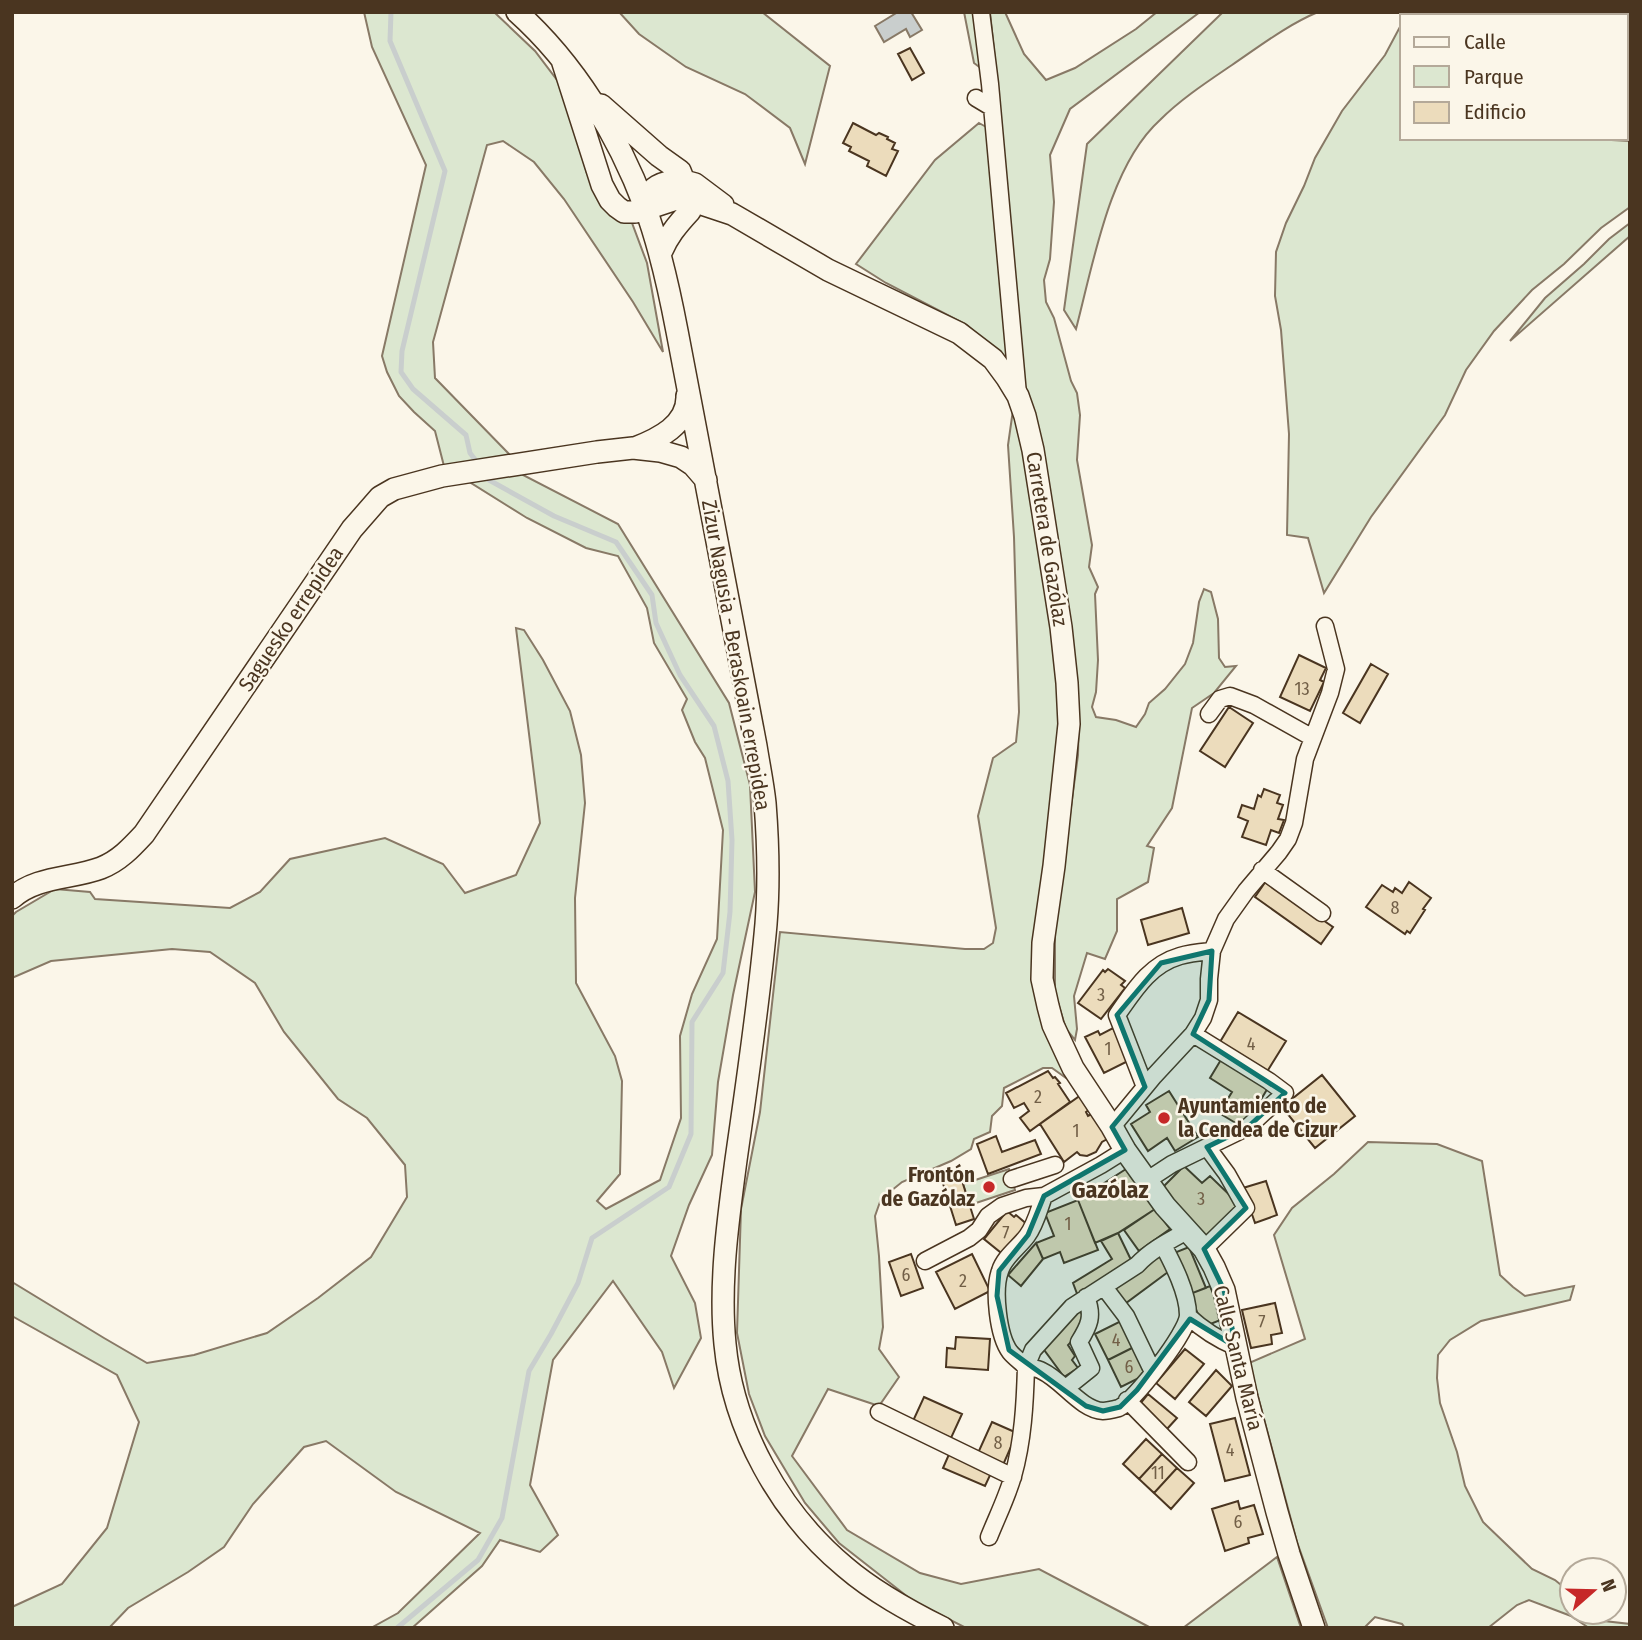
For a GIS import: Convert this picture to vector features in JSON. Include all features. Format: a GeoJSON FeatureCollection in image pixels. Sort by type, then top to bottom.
{"type":"FeatureCollection","features":[{"type":"Feature","properties":{"kind":"street","name":"Zizur Nagusia - Beraskoain errepidea"},"geometry":{"type":"LineString","coordinates":[[517,12],[562,60],[587,94],[618,145],[646,209],[672,305],[765,803],[767,860],[763,960],[727,1238],[723,1297],[724,1343],[728,1367],[740,1412],[756,1452],[777,1490],[807,1530],[845,1567],[866,1583],[943,1628]]}},
{"type":"Feature","properties":{"kind":"street"},"geometry":{"type":"LineString","coordinates":[[981,12],[1018,396]]}},
{"type":"Feature","properties":{"kind":"street"},"geometry":{"type":"LineString","coordinates":[[562,60],[594,162],[610,200],[624,212],[635,212],[646,209],[646,200],[650,193],[661,184],[673,180],[687,190]]}},
{"type":"Feature","properties":{"kind":"street"},"geometry":{"type":"LineString","coordinates":[[587,94],[680,171],[687,190],[690,211],[672,230],[660,256]]}},
{"type":"Feature","properties":{"kind":"street"},"geometry":{"type":"LineString","coordinates":[[976,98],[991,107]]}},
{"type":"Feature","properties":{"kind":"street","name":"Carretera de Gazólaz"},"geometry":{"type":"LineString","coordinates":[[687,190],[820,266],[959,332],[993,359],[1018,396],[1033,450],[1061,627],[1067,683],[1069,724],[1043,943],[1042,979],[1053,1025]]}},
{"type":"Feature","properties":{"kind":"street"},"geometry":{"type":"LineString","coordinates":[[643,449],[668,432],[687,407],[687,383]]}},
{"type":"Feature","properties":{"kind":"street"},"geometry":{"type":"LineString","coordinates":[[643,449],[689,444],[697,438]]}},
{"type":"Feature","properties":{"kind":"street"},"geometry":{"type":"LineString","coordinates":[[643,449],[681,457],[693,465],[706,480]]}},
{"type":"Feature","properties":{"kind":"street","name":"Saguesko errepidea"},"geometry":{"type":"LineString","coordinates":[[12,898],[48,880],[102,868],[129,850],[152,822],[352,529],[380,497],[394,489],[442,476],[597,452],[643,449]]}},
{"type":"Feature","properties":{"kind":"street"},"geometry":{"type":"LineString","coordinates":[[1112,1127],[1193,1034],[1203,1018],[1209,1000],[1212,951],[1226,919],[1262,870],[1279,852],[1291,831],[1305,759],[1330,693],[1336,669],[1325,626]]}},
{"type":"Feature","properties":{"kind":"street"},"geometry":{"type":"LineString","coordinates":[[1209,715],[1220,699],[1230,696],[1254,705],[1312,738]]}},
{"type":"Feature","properties":{"kind":"street"},"geometry":{"type":"LineString","coordinates":[[1262,870],[1322,914]]}},
{"type":"Feature","properties":{"kind":"street"},"geometry":{"type":"LineString","coordinates":[[1145,1087],[1117,1015],[1143,979],[1161,963],[1180,956],[1212,951]]}},
{"type":"Feature","properties":{"kind":"street","name":"Calle Santa María"},"geometry":{"type":"LineString","coordinates":[[1053,1025],[1073,1068],[1125,1150],[1165,1206],[1204,1249],[1224,1290],[1270,1489],[1314,1628]]}},
{"type":"Feature","properties":{"kind":"street"},"geometry":{"type":"LineString","coordinates":[[1146,1181],[1172,1164],[1248,1127],[1285,1093],[1193,1034]]}},
{"type":"Feature","properties":{"kind":"street"},"geometry":{"type":"LineString","coordinates":[[1204,1249],[1246,1208],[1227,1174],[1207,1147]]}},
{"type":"Feature","properties":{"kind":"street"},"geometry":{"type":"LineString","coordinates":[[925,1261],[969,1238],[979,1230],[988,1216],[1002,1206],[1026,1198],[1044,1196],[1125,1150]]}},
{"type":"Feature","properties":{"kind":"street"},"geometry":{"type":"LineString","coordinates":[[1012,1178],[1053,1161],[1066,1184]]}},
{"type":"Feature","properties":{"kind":"street"},"geometry":{"type":"LineString","coordinates":[[1044,1196],[1034,1224],[999,1271],[997,1308],[1002,1334],[1009,1350],[1026,1367],[1041,1370],[1086,1406],[1103,1411],[1120,1407],[1153,1373],[1185,1329],[1188,1316],[1177,1274],[1163,1245]]}},
{"type":"Feature","properties":{"kind":"street"},"geometry":{"type":"LineString","coordinates":[[989,1537],[1013,1477],[1021,1431],[1026,1367],[1033,1350],[1072,1307],[1187,1231]]}},
{"type":"Feature","properties":{"kind":"street"},"geometry":{"type":"LineString","coordinates":[[1104,1287],[1126,1315],[1153,1373]]}},
{"type":"Feature","properties":{"kind":"street"},"geometry":{"type":"LineString","coordinates":[[1066,1388],[1091,1367],[1079,1342],[1088,1327],[1090,1307],[1086,1297]]}},
{"type":"Feature","properties":{"kind":"street"},"geometry":{"type":"LineString","coordinates":[[1188,1316],[1209,1334],[1236,1347]]}},
{"type":"Feature","properties":{"kind":"street"},"geometry":{"type":"LineString","coordinates":[[1127,1400],[1188,1462]]}},
{"type":"Feature","properties":{"kind":"street"},"geometry":{"type":"LineString","coordinates":[[880,1412],[1013,1477]]}},
{"type":"Feature","properties":{"kind":"highlighted area"},"geometry":{"type":"Polygon","coordinates":[[[1212,951],[1209,1000],[1193,1034],[1285,1093],[1248,1127],[1207,1147],[1246,1208],[1204,1249],[1224,1290],[1236,1347],[1190,1319],[1137,1390],[1120,1407],[1103,1411],[1086,1406],[1009,1350],[997,1296],[999,1271],[1028,1235],[1044,1196],[1125,1150],[1112,1127],[1145,1087],[1117,1015],[1161,963],[1212,951]]]}},
{"type":"Feature","properties":{"kind":"green space"},"geometry":{"type":"Polygon","coordinates":[[[364,12],[494,12],[535,51],[560,84],[587,173],[607,211],[632,223],[647,263],[663,352],[564,199],[534,162],[503,141],[487,145],[433,342],[435,378],[510,455],[523,475],[618,524],[729,703],[750,785],[755,892],[718,1082],[712,1155],[689,1205],[671,1256],[695,1303],[701,1338],[674,1388],[662,1352],[613,1281],[553,1360],[530,1485],[558,1535],[540,1552],[500,1540],[482,1566],[412,1628],[371,1628],[398,1613],[480,1533],[396,1492],[326,1441],[304,1447],[253,1504],[224,1547],[128,1608],[109,1628],[12,1628],[12,1607],[62,1584],[107,1528],[139,1422],[117,1375],[12,1316],[12,1282],[147,1363],[194,1355],[267,1333],[318,1298],[371,1257],[407,1197],[405,1165],[367,1118],[338,1099],[284,1032],[255,983],[210,952],[172,949],[51,961],[12,978],[12,916],[16,912],[55,889],[90,892],[95,899],[230,908],[260,892],[290,859],[385,838],[443,864],[465,893],[516,875],[540,823],[516,628],[524,630],[570,711],[581,755],[585,803],[575,898],[576,983],[615,1056],[622,1081],[620,1174],[597,1201],[606,1209],[660,1180],[681,1118],[680,1036],[692,994],[717,939],[723,830],[705,758],[695,742],[682,710],[687,699],[654,643],[647,608],[618,556],[586,548],[527,518],[444,466],[435,431],[399,396],[387,372],[382,356],[426,165],[372,47],[364,12]]]}},
{"type":"Feature","properties":{"kind":"green space"},"geometry":{"type":"Polygon","coordinates":[[[619,12],[762,12],[830,66],[805,164],[790,128],[745,94],[686,67],[639,34],[619,12]]]}},
{"type":"Feature","properties":{"kind":"green space"},"geometry":{"type":"Polygon","coordinates":[[[964,12],[975,12],[982,69],[974,63],[964,12]]]}},
{"type":"Feature","properties":{"kind":"green space"},"geometry":{"type":"Polygon","coordinates":[[[990,12],[1005,12],[1024,54],[1046,80],[1075,68],[1136,29],[1157,12],[1200,12],[1070,109],[1050,155],[1054,202],[1050,259],[1044,280],[1046,302],[1054,318],[1071,381],[1077,393],[1080,415],[1077,460],[1092,545],[1089,567],[1098,587],[1095,594],[1098,660],[1092,707],[1096,717],[1136,727],[1149,703],[1165,689],[1185,664],[1193,643],[1199,602],[1204,589],[1211,592],[1218,619],[1219,658],[1225,667],[1236,666],[1214,693],[1192,708],[1172,808],[1147,846],[1154,848],[1148,882],[1117,899],[1117,931],[1105,959],[1087,953],[1074,996],[1077,1029],[1075,1040],[1066,1029],[1055,993],[1055,926],[1078,755],[1079,714],[1023,383],[990,12]]]}},
{"type":"Feature","properties":{"kind":"green space"},"geometry":{"type":"Polygon","coordinates":[[[1223,12],[1318,12],[1274,36],[1194,91],[1168,112],[1142,140],[1115,189],[1076,329],[1064,310],[1087,144],[1223,12]]]}},
{"type":"Feature","properties":{"kind":"green space"},"geometry":{"type":"Polygon","coordinates":[[[1400,12],[1486,14],[1400,14],[1400,12]]]}},
{"type":"Feature","properties":{"kind":"green space"},"geometry":{"type":"Polygon","coordinates":[[[1400,27],[1400,140],[1630,141],[1630,207],[1601,228],[1532,290],[1494,331],[1466,370],[1445,415],[1371,517],[1324,593],[1308,538],[1287,535],[1289,434],[1281,330],[1275,296],[1276,252],[1315,158],[1342,111],[1385,55],[1400,27]]]}},
{"type":"Feature","properties":{"kind":"green space"},"geometry":{"type":"Polygon","coordinates":[[[979,123],[988,128],[1009,363],[967,325],[886,283],[856,264],[935,160],[979,123]]]}},
{"type":"Feature","properties":{"kind":"green space"},"geometry":{"type":"Polygon","coordinates":[[[1630,223],[1630,236],[1510,341],[1545,298],[1630,223]]]}},
{"type":"Feature","properties":{"kind":"green space"},"geometry":{"type":"Polygon","coordinates":[[[1013,410],[1022,439],[1062,698],[1037,937],[1070,1074],[1066,1078],[1052,1068],[1043,1068],[1004,1088],[1002,1106],[992,1116],[990,1132],[974,1139],[971,1149],[951,1161],[902,1182],[881,1199],[875,1216],[883,1327],[879,1349],[899,1377],[879,1406],[828,1389],[792,1456],[847,1530],[920,1573],[961,1584],[1039,1569],[1151,1628],[966,1628],[913,1601],[839,1543],[805,1503],[765,1436],[749,1394],[737,1333],[741,1209],[760,1112],[780,932],[965,949],[984,949],[993,943],[996,928],[978,816],[993,758],[1016,742],[1019,712],[1014,537],[1008,445],[1013,410]]]}},
{"type":"Feature","properties":{"kind":"green space"},"geometry":{"type":"Polygon","coordinates":[[[1368,1142],[1437,1144],[1482,1161],[1500,1275],[1525,1296],[1574,1286],[1570,1300],[1481,1321],[1450,1340],[1438,1355],[1440,1403],[1457,1452],[1465,1486],[1483,1522],[1532,1569],[1558,1582],[1558,1611],[1529,1600],[1517,1605],[1488,1628],[1405,1628],[1402,1624],[1375,1617],[1364,1628],[1328,1628],[1297,1542],[1249,1363],[1305,1339],[1274,1235],[1292,1208],[1368,1142]]]}},
{"type":"Feature","properties":{"kind":"green space","name":"Frontón de Gazólaz"},"geometry":{"type":"Polygon","coordinates":[[[1009,1169],[1015,1190],[970,1205],[963,1184],[1009,1169]]]}},
{"type":"Feature","properties":{"kind":"green space"},"geometry":{"type":"Polygon","coordinates":[[[1277,1557],[1301,1628],[1183,1628],[1277,1557]]]}},
{"type":"Feature","properties":{"kind":"green space"},"geometry":{"type":"Polygon","coordinates":[[[1630,1624],[1630,1628],[1586,1626],[1630,1624]]]}},
{"type":"Feature","properties":{"kind":"shaded area"},"geometry":{"type":"Polygon","coordinates":[[[898,12],[911,12],[922,30],[910,37],[906,29],[884,42],[875,26],[898,12]]]}},
{"type":"Feature","properties":{"kind":"building"},"geometry":{"type":"Polygon","coordinates":[[[910,48],[924,73],[912,80],[898,54],[910,48]]]}},
{"type":"Feature","properties":{"kind":"building"},"geometry":{"type":"Polygon","coordinates":[[[853,123],[876,135],[879,133],[888,137],[887,139],[895,143],[892,149],[898,151],[886,176],[867,166],[869,161],[849,151],[851,147],[843,143],[853,123]]]}},
{"type":"Feature","properties":{"kind":"building"},"geometry":{"type":"Polygon","coordinates":[[[1299,655],[1326,668],[1320,680],[1324,682],[1310,711],[1280,697],[1299,655]]]}},
{"type":"Feature","properties":{"kind":"building"},"geometry":{"type":"Polygon","coordinates":[[[1371,664],[1388,674],[1360,723],[1343,713],[1371,664]]]}},
{"type":"Feature","properties":{"kind":"building"},"geometry":{"type":"Polygon","coordinates":[[[1229,707],[1253,723],[1225,767],[1200,751],[1229,707]]]}},
{"type":"Feature","properties":{"kind":"building"},"geometry":{"type":"Polygon","coordinates":[[[1264,789],[1280,795],[1277,803],[1283,805],[1278,819],[1284,820],[1279,833],[1271,830],[1266,845],[1242,837],[1248,821],[1238,817],[1242,805],[1254,809],[1258,795],[1261,797],[1264,789]]]}},
{"type":"Feature","properties":{"kind":"building"},"geometry":{"type":"Polygon","coordinates":[[[1266,881],[1333,927],[1321,944],[1255,897],[1266,881]]]}},
{"type":"Feature","properties":{"kind":"building"},"geometry":{"type":"Polygon","coordinates":[[[1409,882],[1431,898],[1410,933],[1407,931],[1405,934],[1366,907],[1382,885],[1393,892],[1395,888],[1402,893],[1409,882]]]}},
{"type":"Feature","properties":{"kind":"building"},"geometry":{"type":"Polygon","coordinates":[[[1182,908],[1189,933],[1148,945],[1141,920],[1182,908]]]}},
{"type":"Feature","properties":{"kind":"building"},"geometry":{"type":"Polygon","coordinates":[[[1108,969],[1125,981],[1121,985],[1125,988],[1101,1019],[1078,1003],[1103,970],[1105,972],[1108,969]]]}},
{"type":"Feature","properties":{"kind":"building"},"geometry":{"type":"Polygon","coordinates":[[[1238,1012],[1286,1041],[1265,1075],[1217,1047],[1238,1012]]]}},
{"type":"Feature","properties":{"kind":"building"},"geometry":{"type":"Polygon","coordinates":[[[1113,1028],[1130,1060],[1104,1073],[1085,1037],[1098,1031],[1100,1035],[1113,1028]]]}},
{"type":"Feature","properties":{"kind":"building"},"geometry":{"type":"Polygon","coordinates":[[[1222,1058],[1269,1086],[1244,1128],[1219,1113],[1232,1092],[1210,1078],[1222,1058]]]}},
{"type":"Feature","properties":{"kind":"building"},"geometry":{"type":"Polygon","coordinates":[[[1048,1071],[1060,1083],[1058,1084],[1070,1102],[1030,1131],[1020,1118],[1029,1111],[1024,1103],[1014,1108],[1006,1093],[1048,1071]]]}},
{"type":"Feature","properties":{"kind":"building"},"geometry":{"type":"Polygon","coordinates":[[[1322,1075],[1355,1116],[1315,1148],[1282,1107],[1322,1075]]]}},
{"type":"Feature","properties":{"kind":"building","name":"Ayuntamiento de la Cendea de Cizur"},"geometry":{"type":"Polygon","coordinates":[[[1169,1091],[1198,1137],[1175,1151],[1167,1138],[1148,1151],[1131,1124],[1150,1112],[1146,1105],[1169,1091]]]}},
{"type":"Feature","properties":{"kind":"building"},"geometry":{"type":"Polygon","coordinates":[[[1081,1095],[1090,1109],[1086,1112],[1088,1116],[1094,1113],[1111,1137],[1102,1142],[1096,1152],[1087,1156],[1077,1152],[1064,1162],[1040,1124],[1081,1095]]]}},
{"type":"Feature","properties":{"kind":"building"},"geometry":{"type":"Polygon","coordinates":[[[996,1136],[1002,1152],[1035,1140],[1041,1154],[988,1174],[977,1144],[996,1136]]]}},
{"type":"Feature","properties":{"kind":"building"},"geometry":{"type":"Polygon","coordinates":[[[1184,1166],[1202,1183],[1210,1176],[1242,1207],[1210,1240],[1160,1190],[1184,1166]]]}},
{"type":"Feature","properties":{"kind":"building"},"geometry":{"type":"Polygon","coordinates":[[[958,1168],[974,1219],[956,1225],[940,1174],[958,1168]]]}},
{"type":"Feature","properties":{"kind":"building"},"geometry":{"type":"Polygon","coordinates":[[[1126,1169],[1155,1209],[1118,1233],[1095,1243],[1078,1200],[1126,1169]]]}},
{"type":"Feature","properties":{"kind":"building"},"geometry":{"type":"Polygon","coordinates":[[[1266,1181],[1277,1215],[1255,1223],[1243,1188],[1266,1181]]]}},
{"type":"Feature","properties":{"kind":"building"},"geometry":{"type":"Polygon","coordinates":[[[1078,1200],[1098,1250],[1064,1263],[1060,1252],[1043,1259],[1036,1243],[1054,1236],[1045,1213],[1078,1200]]]}},
{"type":"Feature","properties":{"kind":"building"},"geometry":{"type":"Polygon","coordinates":[[[1155,1209],[1170,1229],[1139,1251],[1124,1230],[1155,1209]]]}},
{"type":"Feature","properties":{"kind":"building"},"geometry":{"type":"Polygon","coordinates":[[[1007,1211],[1029,1226],[1005,1256],[984,1239],[1007,1211]]]}},
{"type":"Feature","properties":{"kind":"building"},"geometry":{"type":"Polygon","coordinates":[[[1118,1233],[1133,1264],[1079,1299],[1073,1283],[1112,1259],[1101,1241],[1118,1233]]]}},
{"type":"Feature","properties":{"kind":"building"},"geometry":{"type":"Polygon","coordinates":[[[1036,1243],[1043,1259],[1021,1286],[1008,1275],[1036,1243]]]}},
{"type":"Feature","properties":{"kind":"building"},"geometry":{"type":"Polygon","coordinates":[[[1189,1247],[1206,1288],[1190,1294],[1174,1253],[1189,1247]]]}},
{"type":"Feature","properties":{"kind":"building"},"geometry":{"type":"Polygon","coordinates":[[[911,1254],[923,1288],[901,1296],[889,1262],[911,1254]]]}},
{"type":"Feature","properties":{"kind":"building"},"geometry":{"type":"Polygon","coordinates":[[[972,1254],[990,1291],[955,1309],[936,1272],[972,1254]]]}},
{"type":"Feature","properties":{"kind":"building"},"geometry":{"type":"Polygon","coordinates":[[[1159,1254],[1168,1272],[1122,1306],[1110,1289],[1159,1254]]]}},
{"type":"Feature","properties":{"kind":"building"},"geometry":{"type":"Polygon","coordinates":[[[1210,1286],[1223,1319],[1203,1327],[1190,1294],[1210,1286]]]}},
{"type":"Feature","properties":{"kind":"building"},"geometry":{"type":"Polygon","coordinates":[[[1275,1303],[1282,1333],[1271,1335],[1272,1344],[1251,1348],[1242,1310],[1275,1303]]]}},
{"type":"Feature","properties":{"kind":"building"},"geometry":{"type":"Polygon","coordinates":[[[1079,1308],[1087,1325],[1068,1345],[1075,1356],[1072,1360],[1078,1368],[1064,1377],[1042,1347],[1079,1308]]]}},
{"type":"Feature","properties":{"kind":"building"},"geometry":{"type":"Polygon","coordinates":[[[1123,1320],[1136,1346],[1108,1360],[1095,1334],[1123,1320]]]}},
{"type":"Feature","properties":{"kind":"building"},"geometry":{"type":"Polygon","coordinates":[[[956,1337],[990,1339],[988,1370],[946,1367],[947,1348],[955,1349],[956,1337]]]}},
{"type":"Feature","properties":{"kind":"building"},"geometry":{"type":"Polygon","coordinates":[[[1136,1346],[1149,1373],[1121,1387],[1108,1360],[1136,1346]]]}},
{"type":"Feature","properties":{"kind":"building"},"geometry":{"type":"Polygon","coordinates":[[[1185,1349],[1204,1364],[1175,1399],[1156,1383],[1185,1349]]]}},
{"type":"Feature","properties":{"kind":"building"},"geometry":{"type":"Polygon","coordinates":[[[1216,1370],[1232,1386],[1206,1416],[1189,1402],[1216,1370]]]}},
{"type":"Feature","properties":{"kind":"building"},"geometry":{"type":"Polygon","coordinates":[[[1148,1394],[1177,1418],[1167,1429],[1139,1405],[1148,1394]]]}},
{"type":"Feature","properties":{"kind":"building"},"geometry":{"type":"Polygon","coordinates":[[[924,1397],[962,1414],[951,1438],[913,1421],[924,1397]]]}},
{"type":"Feature","properties":{"kind":"building"},"geometry":{"type":"Polygon","coordinates":[[[1235,1418],[1250,1475],[1225,1481],[1210,1424],[1235,1418]]]}},
{"type":"Feature","properties":{"kind":"building"},"geometry":{"type":"Polygon","coordinates":[[[992,1422],[1017,1433],[1003,1465],[978,1453],[992,1422]]]}},
{"type":"Feature","properties":{"kind":"building"},"geometry":{"type":"Polygon","coordinates":[[[1146,1439],[1162,1454],[1139,1479],[1123,1464],[1146,1439]]]}},
{"type":"Feature","properties":{"kind":"building"},"geometry":{"type":"Polygon","coordinates":[[[950,1452],[992,1471],[985,1486],[943,1468],[950,1452]]]}},
{"type":"Feature","properties":{"kind":"building"},"geometry":{"type":"Polygon","coordinates":[[[1162,1454],[1177,1468],[1154,1493],[1139,1479],[1162,1454]]]}},
{"type":"Feature","properties":{"kind":"building"},"geometry":{"type":"Polygon","coordinates":[[[1177,1468],[1194,1483],[1171,1509],[1154,1493],[1177,1468]]]}},
{"type":"Feature","properties":{"kind":"building"},"geometry":{"type":"Polygon","coordinates":[[[1238,1501],[1240,1509],[1254,1505],[1263,1534],[1248,1538],[1249,1543],[1225,1551],[1212,1509],[1238,1501]]]}},
{"type":"Feature","properties":{"kind":"waterway"},"geometry":{"type":"LineString","coordinates":[[391,12],[390,41],[445,171],[402,351],[401,372],[413,389],[466,435],[470,453],[480,466]]}},
{"type":"Feature","properties":{"kind":"waterway"},"geometry":{"type":"LineString","coordinates":[[397,1628],[478,1560],[502,1518],[529,1371],[578,1283],[592,1238],[669,1187],[691,1134],[692,1022],[723,973],[730,912],[732,840],[728,781],[714,726],[680,675],[656,623],[652,595],[616,542],[554,516],[489,480],[485,474]]}},
{"type":"Feature","properties":{"kind":"place","name":"Ayuntamiento de la Cendea de Cizur"},"geometry":{"type":"Point","coordinates":[1164,1118]}},
{"type":"Feature","properties":{"kind":"place","name":"Frontón de Gazólaz"},"geometry":{"type":"Point","coordinates":[989,1187]}},
{"type":"Feature","properties":{"kind":"district","name":"Gazólaz"},"geometry":{"type":"Point","coordinates":[1110,1190]}}]}
